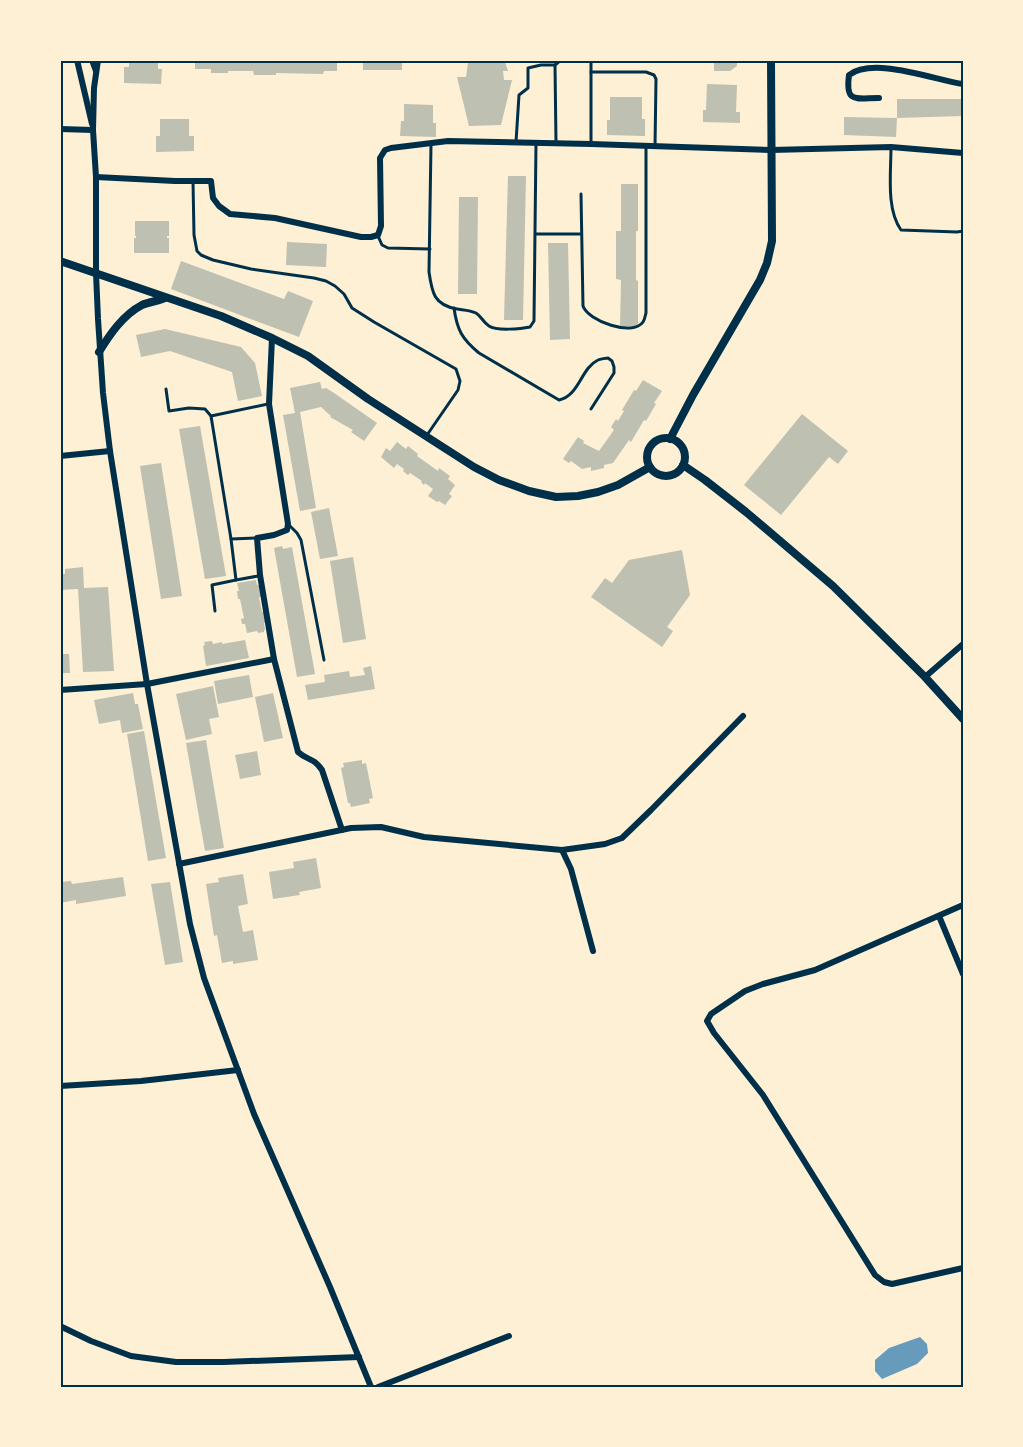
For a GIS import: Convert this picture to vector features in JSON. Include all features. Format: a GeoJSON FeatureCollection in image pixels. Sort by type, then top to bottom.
{"type":"FeatureCollection","features":[{"type":"Feature","properties":{"kind":"street"},"geometry":{"type":"LineString","coordinates":[[76,60],[93,130]]}},
{"type":"Feature","properties":{"kind":"street"},"geometry":{"type":"LineString","coordinates":[[92,60],[96,72]]}},
{"type":"Feature","properties":{"kind":"street"},"geometry":{"type":"LineString","coordinates":[[98,60],[93,130],[99,352],[110,451],[147,684],[190,924],[204,978],[266,1142],[371,1387]]}},
{"type":"Feature","properties":{"kind":"street"},"geometry":{"type":"LineString","coordinates":[[670,439],[760,280],[767,263],[771,241],[771,60]]}},
{"type":"Feature","properties":{"kind":"street"},"geometry":{"type":"LineString","coordinates":[[879,98],[854,98],[850,95],[849,75],[864,68],[880,68],[963,84]]}},
{"type":"Feature","properties":{"kind":"street"},"geometry":{"type":"LineString","coordinates":[[60,129],[93,130]]}},
{"type":"Feature","properties":{"kind":"street"},"geometry":{"type":"LineString","coordinates":[[96,177],[211,181],[213,198],[230,214],[275,218],[361,237],[371,237],[378,235],[381,226],[379,164],[382,154],[391,148],[431,142],[516,142],[771,150],[891,147],[963,153]]}},
{"type":"Feature","properties":{"kind":"street"},"geometry":{"type":"LineString","coordinates":[[60,261],[220,316],[272,338],[308,356],[368,399],[474,467],[529,491],[556,497],[578,496],[598,492],[634,477],[650,467]]}},
{"type":"Feature","properties":{"kind":"street"},"geometry":{"type":"LineString","coordinates":[[99,352],[128,314],[141,306],[166,298]]}},
{"type":"Feature","properties":{"kind":"street"},"geometry":{"type":"LineString","coordinates":[[272,338],[269,404],[288,524],[283,533],[257,538],[260,576],[274,659],[298,752],[317,762],[322,770],[342,830]]}},
{"type":"Feature","properties":{"kind":"street"},"geometry":{"type":"LineString","coordinates":[[659,439],[676,441],[685,454],[683,465],[675,474],[664,476],[658,474],[650,467],[647,456],[651,446],[659,439]]}},
{"type":"Feature","properties":{"kind":"street"},"geometry":{"type":"LineString","coordinates":[[60,456],[110,451]]}},
{"type":"Feature","properties":{"kind":"street"},"geometry":{"type":"LineString","coordinates":[[683,465],[705,480],[833,586],[924,676],[963,719]]}},
{"type":"Feature","properties":{"kind":"street"},"geometry":{"type":"LineString","coordinates":[[924,676],[963,644]]}},
{"type":"Feature","properties":{"kind":"street"},"geometry":{"type":"LineString","coordinates":[[60,690],[147,684],[274,659]]}},
{"type":"Feature","properties":{"kind":"street"},"geometry":{"type":"LineString","coordinates":[[180,864],[351,828],[381,827],[424,837],[562,850],[605,844],[622,838],[743,716]]}},
{"type":"Feature","properties":{"kind":"street"},"geometry":{"type":"LineString","coordinates":[[562,850],[571,869],[593,951]]}},
{"type":"Feature","properties":{"kind":"street"},"geometry":{"type":"LineString","coordinates":[[963,904],[815,970],[745,991],[711,1014],[707,1021],[763,1095],[875,1275],[884,1282],[892,1284],[963,1268]]}},
{"type":"Feature","properties":{"kind":"street"},"geometry":{"type":"LineString","coordinates":[[939,916],[963,974]]}},
{"type":"Feature","properties":{"kind":"street"},"geometry":{"type":"LineString","coordinates":[[60,1086],[141,1081],[238,1070]]}},
{"type":"Feature","properties":{"kind":"street"},"geometry":{"type":"LineString","coordinates":[[60,1326],[131,1356],[177,1362],[360,1357]]}},
{"type":"Feature","properties":{"kind":"street"},"geometry":{"type":"LineString","coordinates":[[378,1387],[509,1336]]}},
{"type":"Feature","properties":{"kind":"lane"},"geometry":{"type":"LineString","coordinates":[[516,142],[519,95],[528,88],[528,68],[555,65],[561,60]]}},
{"type":"Feature","properties":{"kind":"lane"},"geometry":{"type":"LineString","coordinates":[[591,60],[591,144]]}},
{"type":"Feature","properties":{"kind":"lane"},"geometry":{"type":"LineString","coordinates":[[555,65],[556,143]]}},
{"type":"Feature","properties":{"kind":"lane"},"geometry":{"type":"LineString","coordinates":[[591,72],[646,72],[654,75],[656,79],[655,147]]}},
{"type":"Feature","properties":{"kind":"lane"},"geometry":{"type":"LineString","coordinates":[[431,142],[429,272],[434,295],[443,305],[478,314],[486,324],[493,328],[530,327],[534,321],[536,143]]}},
{"type":"Feature","properties":{"kind":"lane"},"geometry":{"type":"LineString","coordinates":[[581,194],[580,234],[584,311],[614,327],[637,327],[643,323],[646,313],[646,146]]}},
{"type":"Feature","properties":{"kind":"lane"},"geometry":{"type":"LineString","coordinates":[[891,147],[891,199],[896,223],[901,230],[963,231]]}},
{"type":"Feature","properties":{"kind":"lane"},"geometry":{"type":"LineString","coordinates":[[193,181],[195,244],[201,255],[251,270],[326,281],[344,294],[352,308],[456,369],[460,381],[458,390],[426,436]]}},
{"type":"Feature","properties":{"kind":"lane"},"geometry":{"type":"LineString","coordinates":[[536,234],[580,234]]}},
{"type":"Feature","properties":{"kind":"lane"},"geometry":{"type":"LineString","coordinates":[[378,235],[382,245],[388,248],[430,249]]}},
{"type":"Feature","properties":{"kind":"lane"},"geometry":{"type":"LineString","coordinates":[[454,308],[456,323],[462,337],[479,353],[559,400],[565,399],[570,394],[589,367],[599,359],[608,358],[612,361],[614,373],[591,409]]}},
{"type":"Feature","properties":{"kind":"lane"},"geometry":{"type":"LineString","coordinates":[[166,388],[169,411],[189,408],[205,409],[211,416],[236,580]]}},
{"type":"Feature","properties":{"kind":"lane"},"geometry":{"type":"LineString","coordinates":[[211,416],[269,404]]}},
{"type":"Feature","properties":{"kind":"lane"},"geometry":{"type":"LineString","coordinates":[[288,524],[301,540],[324,660]]}},
{"type":"Feature","properties":{"kind":"lane"},"geometry":{"type":"LineString","coordinates":[[231,539],[257,538]]}},
{"type":"Feature","properties":{"kind":"lane"},"geometry":{"type":"LineString","coordinates":[[215,611],[212,585],[260,576]]}},
{"type":"Feature","properties":{"kind":"water"},"geometry":{"type":"Polygon","coordinates":[[[920,1337],[927,1344],[928,1353],[917,1364],[882,1379],[875,1371],[875,1360],[889,1348],[920,1337]]]}},
{"type":"Feature","properties":{"kind":"building"},"geometry":{"type":"Polygon","coordinates":[[[129,60],[158,60],[158,69],[162,69],[161,84],[124,83],[124,67],[129,67],[129,60]]]}},
{"type":"Feature","properties":{"kind":"building"},"geometry":{"type":"Polygon","coordinates":[[[195,60],[337,60],[337,71],[324,71],[323,74],[276,73],[276,75],[254,75],[253,71],[211,73],[211,69],[195,69],[195,60]]]}},
{"type":"Feature","properties":{"kind":"building"},"geometry":{"type":"Polygon","coordinates":[[[363,60],[402,60],[402,70],[363,70],[363,60]]]}},
{"type":"Feature","properties":{"kind":"building"},"geometry":{"type":"Polygon","coordinates":[[[714,60],[737,60],[737,66],[730,71],[714,71],[714,60]]]}},
{"type":"Feature","properties":{"kind":"building"},"geometry":{"type":"Polygon","coordinates":[[[468,62],[505,62],[508,71],[503,71],[504,80],[512,80],[501,125],[469,126],[457,77],[466,77],[468,62]]]}},
{"type":"Feature","properties":{"kind":"building"},"geometry":{"type":"Polygon","coordinates":[[[707,84],[737,85],[736,112],[740,112],[740,123],[703,122],[707,84]]]}},
{"type":"Feature","properties":{"kind":"building"},"geometry":{"type":"Polygon","coordinates":[[[610,97],[642,97],[645,136],[607,135],[607,120],[610,120],[610,97]]]}},
{"type":"Feature","properties":{"kind":"building"},"geometry":{"type":"Polygon","coordinates":[[[897,99],[963,99],[963,116],[897,118],[897,99]]]}},
{"type":"Feature","properties":{"kind":"building"},"geometry":{"type":"Polygon","coordinates":[[[404,104],[433,105],[436,137],[400,136],[401,121],[404,121],[404,104]]]}},
{"type":"Feature","properties":{"kind":"building"},"geometry":{"type":"Polygon","coordinates":[[[844,117],[897,118],[896,137],[844,135],[844,117]]]}},
{"type":"Feature","properties":{"kind":"building"},"geometry":{"type":"Polygon","coordinates":[[[160,119],[189,119],[189,136],[194,136],[194,151],[156,152],[156,136],[160,136],[160,119]]]}},
{"type":"Feature","properties":{"kind":"building"},"geometry":{"type":"Polygon","coordinates":[[[508,176],[526,176],[523,320],[504,320],[508,176]]]}},
{"type":"Feature","properties":{"kind":"building"},"geometry":{"type":"Polygon","coordinates":[[[621,184],[638,184],[636,280],[638,281],[638,326],[620,326],[621,280],[616,279],[616,231],[621,231],[621,184]]]}},
{"type":"Feature","properties":{"kind":"building"},"geometry":{"type":"Polygon","coordinates":[[[459,197],[478,197],[477,294],[458,294],[459,197]]]}},
{"type":"Feature","properties":{"kind":"building"},"geometry":{"type":"Polygon","coordinates":[[[135,221],[169,221],[167,238],[169,238],[169,253],[134,253],[135,221]]]}},
{"type":"Feature","properties":{"kind":"building"},"geometry":{"type":"Polygon","coordinates":[[[287,242],[327,244],[326,267],[286,265],[287,242]]]}},
{"type":"Feature","properties":{"kind":"building"},"geometry":{"type":"Polygon","coordinates":[[[548,243],[568,243],[570,339],[550,340],[548,243]]]}},
{"type":"Feature","properties":{"kind":"building"},"geometry":{"type":"Polygon","coordinates":[[[181,261],[284,299],[288,291],[313,301],[299,337],[171,289],[181,261]]]}},
{"type":"Feature","properties":{"kind":"building"},"geometry":{"type":"Polygon","coordinates":[[[165,329],[241,347],[255,363],[262,396],[238,401],[232,372],[170,351],[141,357],[136,335],[165,329]]]}},
{"type":"Feature","properties":{"kind":"building"},"geometry":{"type":"Polygon","coordinates":[[[643,380],[662,391],[646,421],[644,420],[631,442],[629,440],[613,463],[591,471],[591,467],[582,469],[571,461],[569,463],[563,459],[578,437],[584,441],[583,443],[599,451],[614,430],[611,427],[616,419],[618,421],[634,390],[636,391],[643,380]]]}},
{"type":"Feature","properties":{"kind":"building"},"geometry":{"type":"Polygon","coordinates":[[[320,382],[322,389],[326,388],[377,423],[364,441],[351,432],[353,430],[330,417],[321,407],[300,412],[316,508],[300,511],[283,415],[295,413],[290,388],[320,382]]]}},
{"type":"Feature","properties":{"kind":"building"},"geometry":{"type":"Polygon","coordinates":[[[802,414],[848,451],[838,464],[829,457],[781,515],[744,485],[802,414]]]}},
{"type":"Feature","properties":{"kind":"building"},"geometry":{"type":"Polygon","coordinates":[[[200,426],[226,576],[205,579],[179,429],[200,426]]]}},
{"type":"Feature","properties":{"kind":"building"},"geometry":{"type":"Polygon","coordinates":[[[397,442],[406,449],[408,446],[418,454],[417,456],[438,471],[439,468],[450,476],[448,479],[455,485],[449,494],[452,496],[445,505],[428,496],[433,489],[425,483],[424,485],[410,473],[408,475],[397,464],[394,468],[381,457],[386,448],[390,451],[397,442]]]}},
{"type":"Feature","properties":{"kind":"building"},"geometry":{"type":"Polygon","coordinates":[[[161,463],[182,596],[161,599],[140,466],[161,463]]]}},
{"type":"Feature","properties":{"kind":"building"},"geometry":{"type":"Polygon","coordinates":[[[329,508],[338,556],[320,559],[311,512],[329,508]]]}},
{"type":"Feature","properties":{"kind":"building"},"geometry":{"type":"Polygon","coordinates":[[[282,546],[283,549],[292,547],[315,674],[297,677],[274,548],[282,546]]]}},
{"type":"Feature","properties":{"kind":"building"},"geometry":{"type":"Polygon","coordinates":[[[682,550],[690,595],[667,627],[673,631],[662,647],[591,597],[605,578],[612,583],[629,560],[682,550]]]}},
{"type":"Feature","properties":{"kind":"building"},"geometry":{"type":"Polygon","coordinates":[[[353,557],[366,639],[343,643],[330,561],[353,557]]]}},
{"type":"Feature","properties":{"kind":"building"},"geometry":{"type":"Polygon","coordinates":[[[83,567],[84,588],[108,587],[114,671],[83,672],[78,589],[60,590],[60,574],[65,574],[65,569],[83,567]]]}},
{"type":"Feature","properties":{"kind":"building"},"geometry":{"type":"Polygon","coordinates":[[[256,580],[259,585],[262,612],[265,611],[267,622],[264,623],[264,632],[247,633],[241,619],[244,618],[240,599],[238,599],[237,583],[256,580]]]}},
{"type":"Feature","properties":{"kind":"building"},"geometry":{"type":"Polygon","coordinates":[[[245,640],[249,658],[206,666],[204,642],[212,641],[213,644],[222,642],[222,644],[245,640]]]}},
{"type":"Feature","properties":{"kind":"building"},"geometry":{"type":"Polygon","coordinates":[[[60,654],[69,654],[70,673],[60,673],[60,654]]]}},
{"type":"Feature","properties":{"kind":"building"},"geometry":{"type":"Polygon","coordinates":[[[371,666],[375,689],[308,700],[305,685],[325,682],[324,675],[349,671],[350,677],[365,675],[363,668],[371,666]]]}},
{"type":"Feature","properties":{"kind":"building"},"geometry":{"type":"Polygon","coordinates":[[[249,675],[253,697],[218,704],[214,681],[249,675]]]}},
{"type":"Feature","properties":{"kind":"building"},"geometry":{"type":"Polygon","coordinates":[[[213,686],[219,717],[209,719],[212,734],[186,740],[176,694],[213,686]]]}},
{"type":"Feature","properties":{"kind":"building"},"geometry":{"type":"Polygon","coordinates":[[[133,693],[135,704],[138,704],[143,729],[122,733],[120,720],[99,724],[94,700],[133,693]]]}},
{"type":"Feature","properties":{"kind":"building"},"geometry":{"type":"Polygon","coordinates":[[[273,693],[283,738],[264,742],[255,697],[273,693]]]}},
{"type":"Feature","properties":{"kind":"building"},"geometry":{"type":"Polygon","coordinates":[[[144,731],[166,858],[148,861],[127,734],[144,731]]]}},
{"type":"Feature","properties":{"kind":"building"},"geometry":{"type":"Polygon","coordinates":[[[206,740],[224,848],[205,851],[186,743],[206,740]]]}},
{"type":"Feature","properties":{"kind":"building"},"geometry":{"type":"Polygon","coordinates":[[[257,751],[261,775],[240,779],[235,755],[257,751]]]}},
{"type":"Feature","properties":{"kind":"building"},"geometry":{"type":"Polygon","coordinates":[[[362,760],[362,764],[366,763],[373,798],[369,799],[370,803],[351,807],[348,803],[341,768],[344,767],[343,763],[362,760]]]}},
{"type":"Feature","properties":{"kind":"building"},"geometry":{"type":"Polygon","coordinates":[[[316,858],[321,888],[299,892],[300,895],[273,899],[269,872],[294,868],[293,862],[316,858]]]}},
{"type":"Feature","properties":{"kind":"building"},"geometry":{"type":"Polygon","coordinates":[[[243,874],[248,904],[238,906],[243,932],[253,930],[258,960],[233,964],[233,961],[222,963],[217,935],[214,936],[206,884],[219,882],[218,878],[243,874]]]}},
{"type":"Feature","properties":{"kind":"building"},"geometry":{"type":"Polygon","coordinates":[[[123,877],[126,896],[76,904],[76,900],[60,903],[60,882],[71,881],[72,884],[123,877]]]}},
{"type":"Feature","properties":{"kind":"building"},"geometry":{"type":"Polygon","coordinates":[[[170,882],[183,962],[165,965],[151,884],[170,882]]]}}]}
